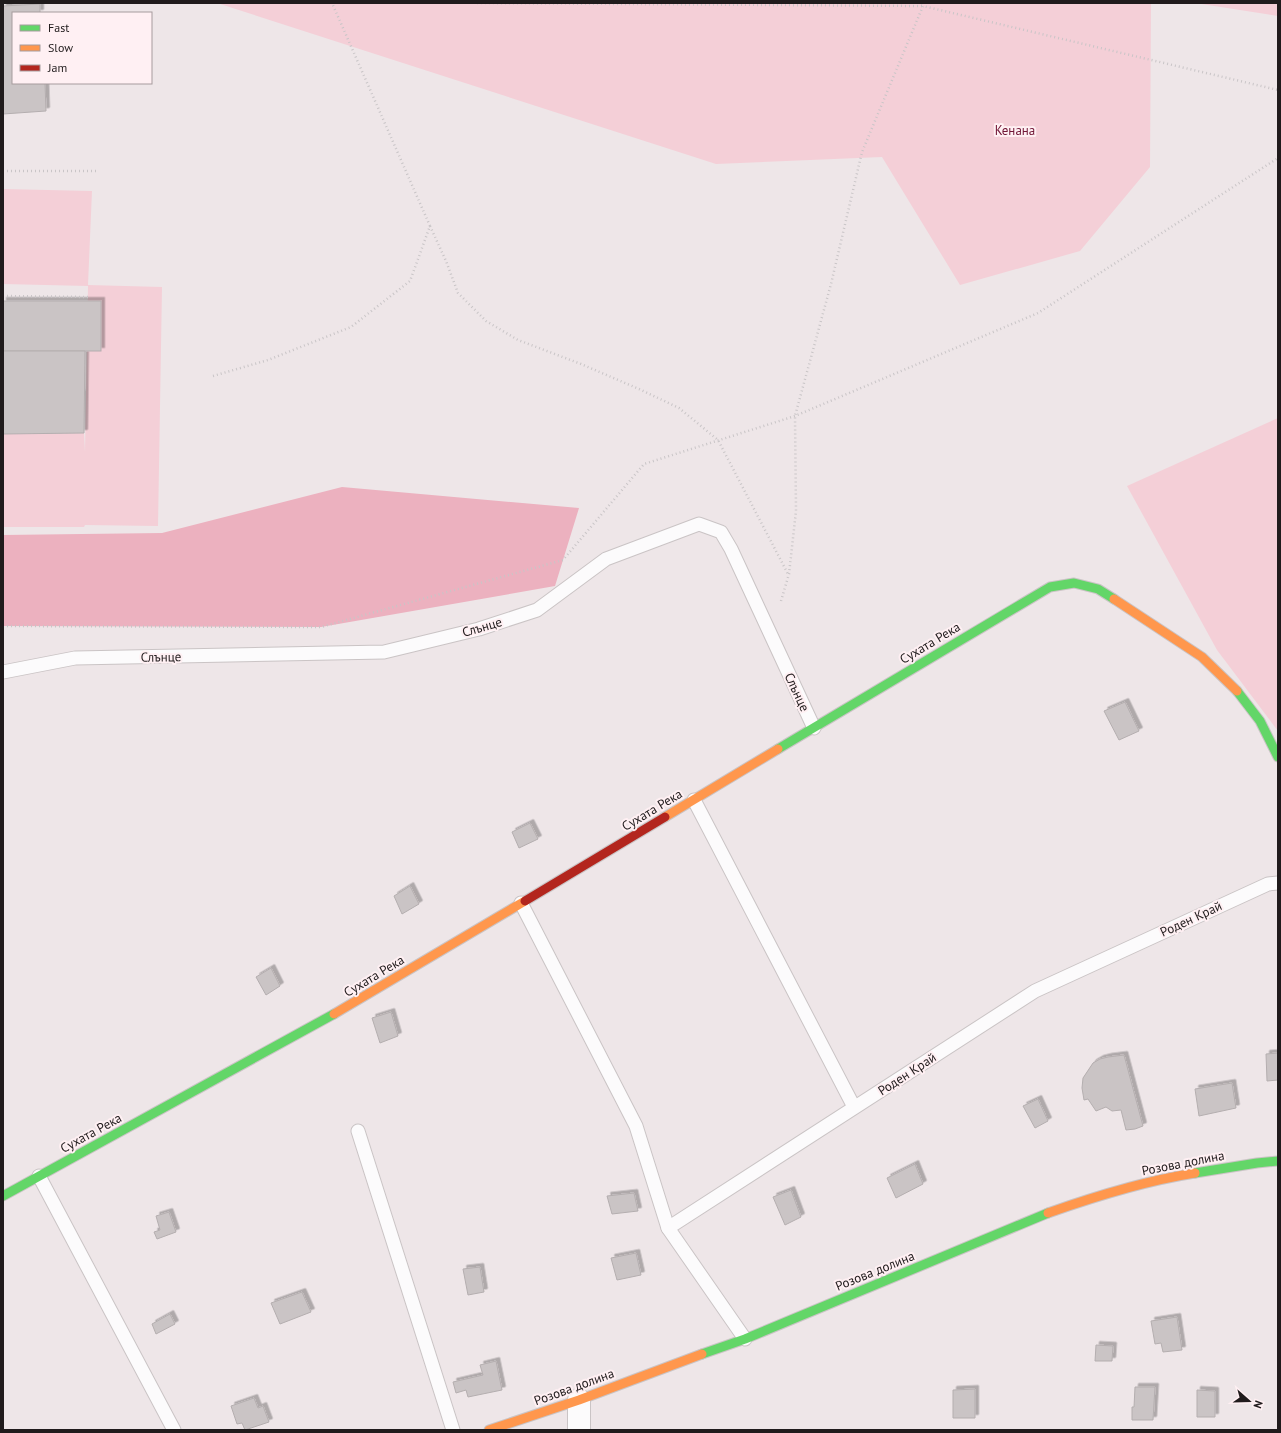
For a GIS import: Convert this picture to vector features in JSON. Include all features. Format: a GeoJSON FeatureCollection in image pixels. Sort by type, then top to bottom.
{"type":"FeatureCollection","features":[{"type":"Feature","properties":{"kind":"street","name":"Сухата Река"},"geometry":{"type":"LineString","coordinates":[[3,1196],[350,1005],[1050,587],[1074,583],[1098,589],[1202,657],[1224,677],[1243,698],[1260,721],[1278,757]]}},
{"type":"Feature","properties":{"kind":"street","name":"Розова долина"},"geometry":{"type":"LineString","coordinates":[[489,1430],[579,1400],[745,1338],[1043,1215],[1096,1196],[1176,1176],[1278,1161]]}},
{"type":"Feature","properties":{"kind":"street"},"geometry":{"type":"LineString","coordinates":[[579,1400],[579,1430]]}},
{"type":"Feature","properties":{"kind":"lane","name":"Слънце"},"geometry":{"type":"LineString","coordinates":[[3,672],[75,658],[384,652],[479,629],[537,610],[606,559],[699,524],[721,532],[731,549],[814,728]]}},
{"type":"Feature","properties":{"kind":"lane"},"geometry":{"type":"LineString","coordinates":[[694,800],[854,1107]]}},
{"type":"Feature","properties":{"kind":"lane","name":"Роден Край"},"geometry":{"type":"LineString","coordinates":[[668,1228],[1035,991],[1268,884],[1278,883]]}},
{"type":"Feature","properties":{"kind":"lane"},"geometry":{"type":"LineString","coordinates":[[521,903],[636,1126],[668,1228],[745,1338]]}},
{"type":"Feature","properties":{"kind":"lane"},"geometry":{"type":"LineString","coordinates":[[358,1131],[453,1430]]}},
{"type":"Feature","properties":{"kind":"lane"},"geometry":{"type":"LineString","coordinates":[[38,1176],[174,1430]]}},
{"type":"Feature","properties":{"kind":"path"},"geometry":{"type":"LineString","coordinates":[[332,3],[446,261],[458,293],[486,321],[518,340],[617,380],[679,408],[718,440],[789,574]]}},
{"type":"Feature","properties":{"kind":"path"},"geometry":{"type":"LineString","coordinates":[[477,3],[922,5],[1278,90]]}},
{"type":"Feature","properties":{"kind":"path"},"geometry":{"type":"LineString","coordinates":[[771,635],[789,574],[796,511],[795,416],[831,284],[862,152],[922,5]]}},
{"type":"Feature","properties":{"kind":"path"},"geometry":{"type":"LineString","coordinates":[[3,626],[321,627],[563,560],[644,464],[795,416],[1038,313],[1278,158]]}},
{"type":"Feature","properties":{"kind":"path"},"geometry":{"type":"LineString","coordinates":[[3,171],[99,171]]}},
{"type":"Feature","properties":{"kind":"path"},"geometry":{"type":"LineString","coordinates":[[213,376],[268,360],[351,327],[410,282],[430,226]]}},
{"type":"Feature","properties":{"kind":"path"},"geometry":{"type":"LineString","coordinates":[[3,296],[88,297]]}},
{"type":"Feature","properties":{"kind":"green space","name":"Кенана"},"geometry":{"type":"Polygon","coordinates":[[[217,3],[1151,3],[1150,167],[1080,251],[960,285],[882,157],[716,164],[217,3]]]}},
{"type":"Feature","properties":{"kind":"green space"},"geometry":{"type":"Polygon","coordinates":[[[1195,3],[1278,3],[1278,16],[1195,3]]]}},
{"type":"Feature","properties":{"kind":"green space"},"geometry":{"type":"Polygon","coordinates":[[[3,189],[92,191],[88,285],[162,287],[158,526],[85,525],[84,527],[3,527],[3,434],[84,433],[85,452],[88,286],[3,284],[3,189]]]}},
{"type":"Feature","properties":{"kind":"green space"},"geometry":{"type":"Polygon","coordinates":[[[1278,418],[1278,731],[1217,650],[1127,486],[1278,418]]]}},
{"type":"Feature","properties":{"kind":"shaded area"},"geometry":{"type":"Polygon","coordinates":[[[342,487],[579,508],[555,586],[321,627],[3,626],[3,535],[162,533],[342,487]]]}},
{"type":"Feature","properties":{"kind":"building"},"geometry":{"type":"Polygon","coordinates":[[[40,4],[40,12],[12,12],[12,84],[45,84],[46,111],[3,114],[3,6],[40,4]]]}},
{"type":"Feature","properties":{"kind":"building"},"geometry":{"type":"Polygon","coordinates":[[[3,301],[101,301],[101,351],[3,351],[3,301]]]}},
{"type":"Feature","properties":{"kind":"building"},"geometry":{"type":"Polygon","coordinates":[[[3,351],[85,351],[84,433],[3,434],[3,351]]]}},
{"type":"Feature","properties":{"kind":"building"},"geometry":{"type":"Polygon","coordinates":[[[1125,702],[1139,731],[1119,740],[1104,711],[1125,702]]]}},
{"type":"Feature","properties":{"kind":"building"},"geometry":{"type":"Polygon","coordinates":[[[530,823],[538,839],[519,848],[512,832],[530,823]]]}},
{"type":"Feature","properties":{"kind":"building"},"geometry":{"type":"Polygon","coordinates":[[[410,886],[419,904],[402,914],[394,896],[410,886]]]}},
{"type":"Feature","properties":{"kind":"building"},"geometry":{"type":"Polygon","coordinates":[[[271,968],[280,986],[266,995],[256,977],[271,968]]]}},
{"type":"Feature","properties":{"kind":"building"},"geometry":{"type":"Polygon","coordinates":[[[391,1012],[398,1036],[380,1043],[372,1018],[391,1012]]]}},
{"type":"Feature","properties":{"kind":"building"},"geometry":{"type":"Polygon","coordinates":[[[1278,1053],[1278,1080],[1267,1081],[1266,1054],[1278,1053]]]}},
{"type":"Feature","properties":{"kind":"building"},"geometry":{"type":"Polygon","coordinates":[[[1124,1055],[1143,1126],[1126,1130],[1121,1110],[1112,1111],[1106,1107],[1096,1111],[1088,1099],[1084,1100],[1082,1088],[1083,1078],[1093,1063],[1100,1059],[1124,1055]]]}},
{"type":"Feature","properties":{"kind":"building"},"geometry":{"type":"Polygon","coordinates":[[[1232,1083],[1236,1108],[1199,1116],[1195,1089],[1232,1083]]]}},
{"type":"Feature","properties":{"kind":"building"},"geometry":{"type":"Polygon","coordinates":[[[1038,1099],[1048,1121],[1035,1128],[1023,1106],[1038,1099]]]}},
{"type":"Feature","properties":{"kind":"building"},"geometry":{"type":"Polygon","coordinates":[[[915,1164],[923,1184],[896,1198],[887,1178],[915,1164]]]}},
{"type":"Feature","properties":{"kind":"building"},"geometry":{"type":"Polygon","coordinates":[[[791,1190],[801,1217],[785,1225],[773,1197],[791,1190]]]}},
{"type":"Feature","properties":{"kind":"building"},"geometry":{"type":"Polygon","coordinates":[[[634,1193],[638,1211],[612,1214],[607,1196],[634,1193]]]}},
{"type":"Feature","properties":{"kind":"building"},"geometry":{"type":"Polygon","coordinates":[[[169,1212],[176,1232],[157,1239],[154,1232],[160,1230],[156,1216],[169,1212]]]}},
{"type":"Feature","properties":{"kind":"building"},"geometry":{"type":"Polygon","coordinates":[[[636,1253],[641,1275],[617,1280],[611,1258],[636,1253]]]}},
{"type":"Feature","properties":{"kind":"building"},"geometry":{"type":"Polygon","coordinates":[[[480,1267],[484,1292],[468,1295],[463,1269],[480,1267]]]}},
{"type":"Feature","properties":{"kind":"building"},"geometry":{"type":"Polygon","coordinates":[[[302,1292],[311,1312],[280,1324],[271,1303],[302,1292]]]}},
{"type":"Feature","properties":{"kind":"building"},"geometry":{"type":"Polygon","coordinates":[[[170,1314],[175,1324],[156,1334],[152,1324],[170,1314]]]}},
{"type":"Feature","properties":{"kind":"building"},"geometry":{"type":"Polygon","coordinates":[[[1177,1317],[1182,1350],[1163,1352],[1161,1343],[1155,1344],[1151,1321],[1177,1317]]]}},
{"type":"Feature","properties":{"kind":"building"},"geometry":{"type":"Polygon","coordinates":[[[1096,1345],[1113,1346],[1112,1361],[1095,1361],[1096,1345]]]}},
{"type":"Feature","properties":{"kind":"building"},"geometry":{"type":"Polygon","coordinates":[[[496,1361],[502,1390],[468,1397],[466,1390],[456,1393],[453,1382],[483,1375],[480,1365],[496,1361]]]}},
{"type":"Feature","properties":{"kind":"building"},"geometry":{"type":"Polygon","coordinates":[[[1135,1387],[1155,1387],[1153,1420],[1132,1420],[1135,1387]]]}},
{"type":"Feature","properties":{"kind":"building"},"geometry":{"type":"Polygon","coordinates":[[[975,1389],[975,1418],[953,1418],[953,1390],[975,1389]]]}},
{"type":"Feature","properties":{"kind":"building"},"geometry":{"type":"Polygon","coordinates":[[[1197,1390],[1215,1391],[1215,1417],[1197,1417],[1197,1390]]]}},
{"type":"Feature","properties":{"kind":"building"},"geometry":{"type":"Polygon","coordinates":[[[254,1398],[258,1408],[263,1406],[269,1422],[245,1430],[242,1423],[237,1424],[231,1406],[254,1398]]]}},
{"type":"Feature","properties":{"kind":"traffic: fast"},"geometry":{"type":"LineString","coordinates":[[778,749],[1050,587],[1074,583],[1098,589],[1114,599]]}},
{"type":"Feature","properties":{"kind":"traffic: fast"},"geometry":{"type":"LineString","coordinates":[[1237,691],[1260,721],[1278,757]]}},
{"type":"Feature","properties":{"kind":"traffic: fast"},"geometry":{"type":"LineString","coordinates":[[3,1196],[334,1014]]}},
{"type":"Feature","properties":{"kind":"traffic: fast"},"geometry":{"type":"LineString","coordinates":[[1195,1173],[1278,1161]]}},
{"type":"Feature","properties":{"kind":"traffic: fast"},"geometry":{"type":"LineString","coordinates":[[702,1354],[745,1339],[1048,1213]]}},
{"type":"Feature","properties":{"kind":"traffic: slow"},"geometry":{"type":"LineString","coordinates":[[1114,599],[1202,657],[1237,691]]}},
{"type":"Feature","properties":{"kind":"traffic: slow"},"geometry":{"type":"LineString","coordinates":[[665,817],[778,749]]}},
{"type":"Feature","properties":{"kind":"traffic: slow"},"geometry":{"type":"LineString","coordinates":[[334,1014],[525,901]]}},
{"type":"Feature","properties":{"kind":"traffic: slow"},"geometry":{"type":"LineString","coordinates":[[1048,1213],[1120,1190],[1157,1180],[1195,1173]]}},
{"type":"Feature","properties":{"kind":"traffic: slow"},"geometry":{"type":"LineString","coordinates":[[489,1430],[579,1400],[702,1354]]}},
{"type":"Feature","properties":{"kind":"traffic: jam"},"geometry":{"type":"LineString","coordinates":[[525,901],[665,817]]}}]}
